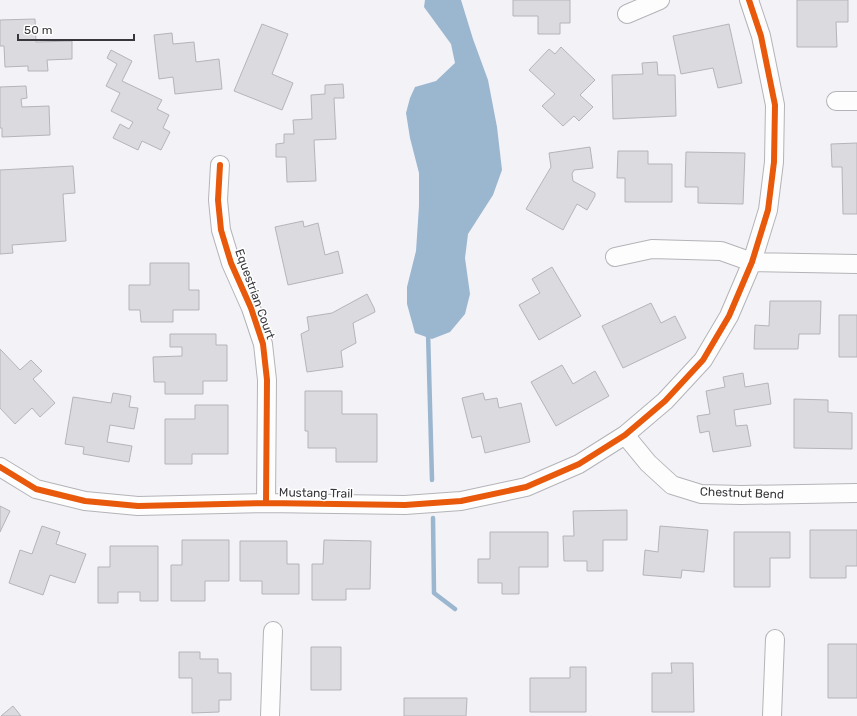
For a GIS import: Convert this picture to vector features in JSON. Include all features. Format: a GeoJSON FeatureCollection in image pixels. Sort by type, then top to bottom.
{"type":"FeatureCollection","features":[{"type":"Feature","properties":{"kind":"street"},"geometry":{"type":"LineString","coordinates":[[627,14],[660,0]]}},
{"type":"Feature","properties":{"kind":"street","name":"Mustang Trail"},"geometry":{"type":"LineString","coordinates":[[0,467],[36,489],[85,501],[138,506],[266,504],[405,505],[461,501],[526,487],[579,464],[624,435],[665,401],[702,360],[729,316],[752,262],[768,210],[774,162],[775,105],[761,36],[749,0]]}},
{"type":"Feature","properties":{"kind":"street"},"geometry":{"type":"LineString","coordinates":[[836,101],[857,101]]}},
{"type":"Feature","properties":{"kind":"street","name":"Equestrian Court"},"geometry":{"type":"LineString","coordinates":[[220,165],[218,200],[221,230],[231,263],[251,308],[263,344],[266,380],[266,504]]}},
{"type":"Feature","properties":{"kind":"street"},"geometry":{"type":"LineString","coordinates":[[615,257],[652,249],[660,249],[721,251],[752,262],[857,264]]}},
{"type":"Feature","properties":{"kind":"street","name":"Chestnut Bend"},"geometry":{"type":"LineString","coordinates":[[624,435],[648,463],[672,485],[701,494],[741,495],[857,493]]}},
{"type":"Feature","properties":{"kind":"street"},"geometry":{"type":"LineString","coordinates":[[270,716],[273,631]]}},
{"type":"Feature","properties":{"kind":"street"},"geometry":{"type":"LineString","coordinates":[[772,716],[775,639]]}},
{"type":"Feature","properties":{"kind":"water"},"geometry":{"type":"Polygon","coordinates":[[[425,0],[461,0],[488,80],[497,127],[502,170],[493,195],[468,234],[465,258],[470,294],[465,314],[450,332],[432,339],[415,333],[407,304],[407,287],[416,251],[419,206],[419,173],[410,138],[406,113],[415,87],[436,81],[455,63],[451,44],[424,7],[425,0]]]}},
{"type":"Feature","properties":{"kind":"building"},"geometry":{"type":"Polygon","coordinates":[[[513,0],[570,0],[570,23],[560,23],[560,34],[538,34],[538,16],[513,16],[513,0]]]}},
{"type":"Feature","properties":{"kind":"building"},"geometry":{"type":"Polygon","coordinates":[[[797,0],[848,0],[848,22],[836,22],[837,47],[797,47],[797,0]]]}},
{"type":"Feature","properties":{"kind":"building"},"geometry":{"type":"Polygon","coordinates":[[[35,19],[36,42],[72,41],[72,59],[47,60],[48,71],[28,71],[28,66],[5,67],[4,46],[0,46],[0,20],[35,19]]]}},
{"type":"Feature","properties":{"kind":"building"},"geometry":{"type":"Polygon","coordinates":[[[262,24],[288,34],[272,74],[293,83],[282,110],[234,91],[262,24]]]}},
{"type":"Feature","properties":{"kind":"building"},"geometry":{"type":"Polygon","coordinates":[[[729,24],[742,83],[718,88],[713,68],[681,74],[673,36],[729,24]]]}},
{"type":"Feature","properties":{"kind":"building"},"geometry":{"type":"Polygon","coordinates":[[[172,33],[173,44],[194,42],[196,62],[219,59],[222,89],[175,94],[173,77],[159,79],[154,35],[172,33]]]}},
{"type":"Feature","properties":{"kind":"building"},"geometry":{"type":"Polygon","coordinates":[[[561,47],[595,80],[580,95],[593,107],[579,121],[574,116],[563,126],[542,106],[555,94],[529,70],[549,49],[555,54],[561,47]]]}},
{"type":"Feature","properties":{"kind":"building"},"geometry":{"type":"Polygon","coordinates":[[[111,50],[132,61],[122,81],[162,100],[157,109],[169,115],[163,128],[170,132],[161,150],[142,141],[138,150],[113,138],[120,124],[129,129],[133,122],[111,111],[120,93],[106,86],[117,64],[107,58],[111,50]]]}},
{"type":"Feature","properties":{"kind":"building"},"geometry":{"type":"Polygon","coordinates":[[[657,62],[658,75],[675,75],[676,116],[613,119],[612,75],[643,74],[642,63],[657,62]]]}},
{"type":"Feature","properties":{"kind":"building"},"geometry":{"type":"Polygon","coordinates":[[[343,84],[344,98],[334,98],[336,139],[314,140],[316,181],[287,182],[286,157],[276,157],[276,144],[284,143],[284,134],[294,134],[293,120],[312,119],[311,95],[325,94],[325,85],[343,84]]]}},
{"type":"Feature","properties":{"kind":"building"},"geometry":{"type":"Polygon","coordinates":[[[26,86],[27,98],[21,99],[22,107],[49,106],[50,135],[2,137],[2,128],[0,128],[0,87],[26,86]]]}},
{"type":"Feature","properties":{"kind":"building"},"geometry":{"type":"Polygon","coordinates":[[[857,143],[857,214],[843,214],[842,167],[832,167],[831,144],[857,143]]]}},
{"type":"Feature","properties":{"kind":"building"},"geometry":{"type":"Polygon","coordinates":[[[590,147],[593,168],[574,170],[572,174],[573,181],[595,193],[595,196],[587,210],[577,204],[563,230],[526,209],[551,167],[549,153],[590,147]]]}},
{"type":"Feature","properties":{"kind":"building"},"geometry":{"type":"Polygon","coordinates":[[[618,151],[648,151],[648,164],[672,164],[672,202],[625,202],[625,178],[617,178],[618,151]]]}},
{"type":"Feature","properties":{"kind":"building"},"geometry":{"type":"Polygon","coordinates":[[[686,152],[745,153],[743,204],[698,203],[698,187],[685,187],[686,152]]]}},
{"type":"Feature","properties":{"kind":"building"},"geometry":{"type":"Polygon","coordinates":[[[73,166],[75,193],[63,194],[66,241],[12,245],[13,253],[0,254],[0,170],[73,166]]]}},
{"type":"Feature","properties":{"kind":"building"},"geometry":{"type":"Polygon","coordinates":[[[303,221],[304,227],[318,223],[325,255],[338,251],[343,273],[288,285],[275,227],[303,221]]]}},
{"type":"Feature","properties":{"kind":"building"},"geometry":{"type":"Polygon","coordinates":[[[150,263],[189,263],[189,290],[199,290],[199,310],[173,310],[173,322],[141,322],[140,310],[129,310],[129,285],[150,285],[150,263]]]}},
{"type":"Feature","properties":{"kind":"building"},"geometry":{"type":"Polygon","coordinates":[[[552,267],[581,316],[539,340],[519,305],[540,293],[532,279],[552,267]]]}},
{"type":"Feature","properties":{"kind":"building"},"geometry":{"type":"Polygon","coordinates":[[[367,294],[375,312],[353,323],[356,343],[341,351],[343,367],[307,372],[301,334],[309,330],[307,317],[332,313],[367,294]]]}},
{"type":"Feature","properties":{"kind":"building"},"geometry":{"type":"Polygon","coordinates":[[[770,301],[821,301],[820,334],[799,334],[798,349],[754,349],[755,325],[769,326],[770,301]]]}},
{"type":"Feature","properties":{"kind":"building"},"geometry":{"type":"Polygon","coordinates":[[[651,303],[661,323],[675,316],[686,338],[623,368],[602,326],[651,303]]]}},
{"type":"Feature","properties":{"kind":"building"},"geometry":{"type":"Polygon","coordinates":[[[839,315],[857,315],[857,357],[839,357],[839,315]]]}},
{"type":"Feature","properties":{"kind":"building"},"geometry":{"type":"Polygon","coordinates":[[[170,334],[216,334],[216,345],[227,345],[227,381],[203,381],[203,394],[165,394],[165,382],[154,382],[153,357],[182,356],[182,347],[170,347],[170,334]]]}},
{"type":"Feature","properties":{"kind":"building"},"geometry":{"type":"Polygon","coordinates":[[[0,349],[20,370],[31,360],[42,371],[33,379],[55,403],[40,417],[32,408],[15,424],[0,408],[0,349]]]}},
{"type":"Feature","properties":{"kind":"building"},"geometry":{"type":"Polygon","coordinates":[[[562,365],[573,384],[595,371],[609,396],[556,426],[531,382],[562,365]]]}},
{"type":"Feature","properties":{"kind":"building"},"geometry":{"type":"Polygon","coordinates":[[[743,373],[745,387],[768,383],[771,404],[734,410],[736,426],[747,425],[751,446],[713,452],[709,431],[700,433],[697,416],[710,414],[706,391],[725,387],[723,377],[743,373]]]}},
{"type":"Feature","properties":{"kind":"building"},"geometry":{"type":"Polygon","coordinates":[[[305,391],[342,391],[342,414],[377,414],[377,462],[336,462],[336,448],[308,448],[308,431],[305,431],[305,391]]]}},
{"type":"Feature","properties":{"kind":"building"},"geometry":{"type":"Polygon","coordinates":[[[113,393],[131,396],[129,407],[138,408],[134,429],[110,425],[107,442],[132,446],[129,462],[83,454],[84,447],[65,444],[73,397],[111,403],[113,393]]]}},
{"type":"Feature","properties":{"kind":"building"},"geometry":{"type":"Polygon","coordinates":[[[483,393],[485,400],[497,398],[499,408],[521,403],[530,442],[485,453],[481,436],[472,438],[462,398],[483,393]]]}},
{"type":"Feature","properties":{"kind":"building"},"geometry":{"type":"Polygon","coordinates":[[[794,399],[828,400],[828,412],[852,413],[852,449],[794,448],[794,399]]]}},
{"type":"Feature","properties":{"kind":"building"},"geometry":{"type":"Polygon","coordinates":[[[195,405],[228,405],[228,454],[192,454],[192,464],[165,464],[165,419],[195,419],[195,405]]]}},
{"type":"Feature","properties":{"kind":"building"},"geometry":{"type":"Polygon","coordinates":[[[0,506],[10,511],[0,532],[0,506]]]}},
{"type":"Feature","properties":{"kind":"building"},"geometry":{"type":"Polygon","coordinates":[[[627,510],[627,540],[603,540],[603,571],[587,571],[587,561],[564,561],[563,536],[574,536],[573,511],[627,510]]]}},
{"type":"Feature","properties":{"kind":"building"},"geometry":{"type":"Polygon","coordinates":[[[42,526],[60,532],[56,544],[86,554],[75,583],[50,575],[43,595],[9,583],[20,550],[32,554],[42,526]]]}},
{"type":"Feature","properties":{"kind":"building"},"geometry":{"type":"Polygon","coordinates":[[[660,526],[708,530],[704,572],[682,570],[681,578],[643,575],[645,550],[658,552],[660,526]]]}},
{"type":"Feature","properties":{"kind":"building"},"geometry":{"type":"Polygon","coordinates":[[[810,530],[857,530],[857,566],[846,566],[846,578],[810,578],[810,530]]]}},
{"type":"Feature","properties":{"kind":"building"},"geometry":{"type":"Polygon","coordinates":[[[490,532],[548,532],[548,567],[519,567],[519,594],[502,594],[502,583],[478,583],[478,559],[490,559],[490,532]]]}},
{"type":"Feature","properties":{"kind":"building"},"geometry":{"type":"Polygon","coordinates":[[[734,532],[790,532],[790,558],[770,558],[770,587],[734,587],[734,532]]]}},
{"type":"Feature","properties":{"kind":"building"},"geometry":{"type":"Polygon","coordinates":[[[182,540],[229,540],[229,581],[205,581],[205,601],[171,601],[171,565],[182,565],[182,540]]]}},
{"type":"Feature","properties":{"kind":"building"},"geometry":{"type":"Polygon","coordinates":[[[324,540],[371,541],[370,589],[346,589],[346,600],[312,600],[312,564],[323,564],[324,540]]]}},
{"type":"Feature","properties":{"kind":"building"},"geometry":{"type":"Polygon","coordinates":[[[240,541],[287,541],[287,564],[299,564],[299,594],[262,594],[262,581],[240,581],[240,541]]]}},
{"type":"Feature","properties":{"kind":"building"},"geometry":{"type":"Polygon","coordinates":[[[110,546],[158,546],[158,601],[140,601],[140,592],[118,592],[118,603],[98,603],[98,567],[110,567],[110,546]]]}},
{"type":"Feature","properties":{"kind":"building"},"geometry":{"type":"Polygon","coordinates":[[[828,644],[857,644],[857,698],[828,698],[828,644]]]}},
{"type":"Feature","properties":{"kind":"building"},"geometry":{"type":"Polygon","coordinates":[[[311,647],[341,647],[341,690],[311,690],[311,647]]]}},
{"type":"Feature","properties":{"kind":"building"},"geometry":{"type":"Polygon","coordinates":[[[179,652],[200,652],[200,659],[218,659],[218,673],[231,673],[231,700],[219,700],[219,712],[192,713],[192,678],[179,678],[179,652]]]}},
{"type":"Feature","properties":{"kind":"building"},"geometry":{"type":"Polygon","coordinates":[[[671,663],[693,663],[694,712],[652,712],[652,673],[672,673],[671,663]]]}},
{"type":"Feature","properties":{"kind":"building"},"geometry":{"type":"Polygon","coordinates":[[[570,667],[586,667],[586,712],[530,712],[530,678],[570,678],[570,667]]]}},
{"type":"Feature","properties":{"kind":"building"},"geometry":{"type":"Polygon","coordinates":[[[404,698],[467,698],[466,716],[404,716],[404,698]]]}},
{"type":"Feature","properties":{"kind":"building"},"geometry":{"type":"Polygon","coordinates":[[[13,706],[21,716],[1,716],[13,706]]]}},
{"type":"Feature","properties":{"kind":"waterway"},"geometry":{"type":"LineString","coordinates":[[428,332],[432,480]]}},
{"type":"Feature","properties":{"kind":"waterway"},"geometry":{"type":"LineString","coordinates":[[433,518],[434,593],[455,609]]}},
{"type":"Feature","properties":{"kind":"cycle path"},"geometry":{"type":"LineString","coordinates":[[0,467],[36,489],[85,501],[138,506],[266,503],[405,505],[461,501],[526,487],[579,464],[625,435],[665,401],[703,360],[729,316],[752,262],[768,210],[774,162],[775,105],[761,36],[749,0]]}},
{"type":"Feature","properties":{"kind":"cycle path"},"geometry":{"type":"LineString","coordinates":[[220,165],[218,200],[221,230],[231,263],[251,308],[263,344],[267,380],[266,503]]}}]}
